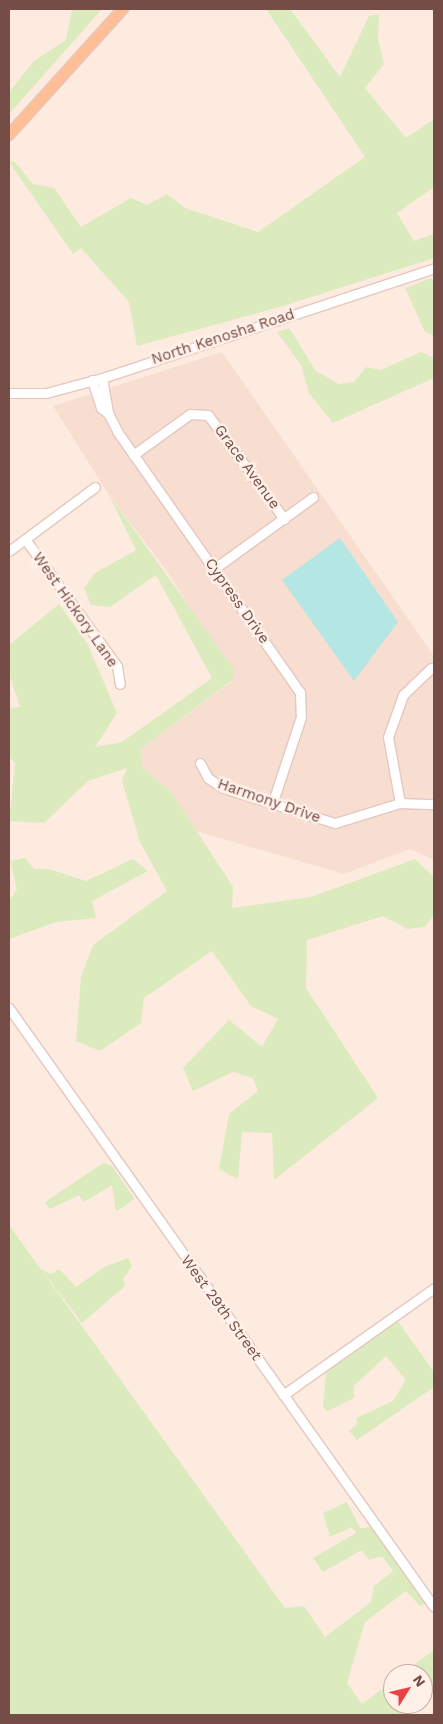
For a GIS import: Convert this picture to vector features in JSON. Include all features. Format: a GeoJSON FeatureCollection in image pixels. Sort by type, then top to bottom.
{"type":"FeatureCollection","features":[{"type":"Feature","properties":{"kind":"main road"},"geometry":{"type":"LineString","coordinates":[[9,135],[123,9]]}},
{"type":"Feature","properties":{"kind":"street","name":"North Kenosha Road"},"geometry":{"type":"LineString","coordinates":[[9,392],[46,393],[97,379],[434,268]]}},
{"type":"Feature","properties":{"kind":"street","name":"Cypress Drive"},"geometry":{"type":"LineString","coordinates":[[97,379],[101,408],[108,413],[133,455],[215,568],[300,692],[301,717],[272,804]]}},
{"type":"Feature","properties":{"kind":"street","name":"Grace Avenue"},"geometry":{"type":"LineString","coordinates":[[133,455],[190,414],[208,415],[284,519]]}},
{"type":"Feature","properties":{"kind":"street"},"geometry":{"type":"LineString","coordinates":[[9,551],[96,487]]}},
{"type":"Feature","properties":{"kind":"street"},"geometry":{"type":"LineString","coordinates":[[215,568],[313,497]]}},
{"type":"Feature","properties":{"kind":"street","name":"West Hickory Lane"},"geometry":{"type":"LineString","coordinates":[[25,539],[117,666],[120,684]]}},
{"type":"Feature","properties":{"kind":"street"},"geometry":{"type":"LineString","coordinates":[[400,804],[388,737],[403,695],[431,668]]}},
{"type":"Feature","properties":{"kind":"street","name":"Harmony Drive"},"geometry":{"type":"LineString","coordinates":[[200,763],[208,778],[223,788],[335,823],[400,804],[434,804]]}},
{"type":"Feature","properties":{"kind":"street","name":"West 29th Street"},"geometry":{"type":"LineString","coordinates":[[9,1008],[434,1607]]}},
{"type":"Feature","properties":{"kind":"street"},"geometry":{"type":"LineString","coordinates":[[283,1395],[434,1288]]}},
{"type":"Feature","properties":{"kind":"shaded area"},"geometry":{"type":"Polygon","coordinates":[[[222,352],[434,656],[434,860],[410,849],[344,874],[196,831],[172,793],[142,767],[141,749],[234,680],[169,574],[109,495],[53,406],[222,352]]]}},
{"type":"Feature","properties":{"kind":"green space"},"geometry":{"type":"Polygon","coordinates":[[[72,9],[102,9],[9,114],[9,92],[34,61],[66,40],[72,9]]]}},
{"type":"Feature","properties":{"kind":"green space"},"geometry":{"type":"Polygon","coordinates":[[[266,9],[290,9],[340,77],[369,16],[379,14],[378,39],[384,64],[365,88],[406,138],[434,119],[434,187],[397,213],[414,241],[434,234],[434,258],[283,306],[137,346],[129,302],[81,248],[73,254],[9,162],[15,162],[33,184],[54,188],[81,227],[131,198],[147,205],[167,194],[185,208],[258,232],[365,157],[266,9]]]}},
{"type":"Feature","properties":{"kind":"green space"},"geometry":{"type":"Polygon","coordinates":[[[431,278],[434,282],[434,336],[425,332],[405,288],[431,278]]]}},
{"type":"Feature","properties":{"kind":"green space"},"geometry":{"type":"Polygon","coordinates":[[[289,328],[316,371],[339,384],[354,382],[366,367],[381,370],[421,352],[434,358],[434,378],[333,423],[309,393],[301,365],[277,332],[289,328]]]}},
{"type":"Feature","properties":{"kind":"green space"},"geometry":{"type":"Polygon","coordinates":[[[109,495],[234,669],[234,679],[141,749],[142,767],[172,793],[233,887],[232,908],[311,897],[415,859],[434,877],[434,914],[425,927],[407,929],[383,916],[307,940],[306,988],[378,1098],[274,1180],[272,1133],[242,1132],[238,1179],[219,1169],[229,1114],[258,1091],[253,1078],[233,1072],[193,1091],[183,1068],[229,1020],[262,1047],[278,1019],[251,1006],[212,951],[144,998],[141,1023],[100,1051],[76,1041],[81,977],[93,945],[167,891],[140,842],[122,781],[127,768],[88,781],[44,823],[9,821],[15,764],[9,756],[9,708],[20,707],[9,674],[9,645],[59,604],[87,643],[117,713],[95,747],[122,742],[212,678],[156,575],[110,607],[91,605],[84,588],[95,573],[136,550],[109,495]]]}},
{"type":"Feature","properties":{"kind":"green space"},"geometry":{"type":"Polygon","coordinates":[[[25,858],[34,869],[49,869],[86,881],[133,859],[148,871],[92,901],[96,918],[56,922],[9,939],[9,901],[17,889],[10,861],[25,858]]]}},
{"type":"Feature","properties":{"kind":"green space"},"geometry":{"type":"Polygon","coordinates":[[[103,1163],[112,1166],[134,1198],[128,1204],[116,1211],[112,1185],[84,1202],[79,1195],[50,1209],[45,1202],[103,1163]]]}},
{"type":"Feature","properties":{"kind":"green space"},"geometry":{"type":"Polygon","coordinates":[[[9,1225],[285,1608],[304,1606],[325,1637],[371,1602],[374,1586],[393,1571],[382,1556],[369,1560],[362,1550],[323,1572],[313,1558],[356,1533],[352,1527],[330,1537],[323,1513],[347,1502],[360,1528],[371,1527],[427,1603],[420,1606],[406,1591],[365,1622],[347,1683],[362,1704],[383,1688],[383,1714],[402,1715],[9,1715],[9,1225]]]}},
{"type":"Feature","properties":{"kind":"green space"},"geometry":{"type":"Polygon","coordinates":[[[128,1258],[132,1266],[123,1279],[125,1286],[82,1323],[41,1269],[51,1274],[59,1269],[76,1287],[104,1267],[128,1258]]]}},
{"type":"Feature","properties":{"kind":"green space"},"geometry":{"type":"Polygon","coordinates":[[[397,1320],[434,1372],[434,1387],[357,1440],[349,1431],[357,1424],[356,1418],[393,1401],[406,1380],[386,1356],[354,1386],[354,1398],[328,1411],[323,1407],[326,1372],[397,1320]]]}},
{"type":"Feature","properties":{"kind":"green space"},"geometry":{"type":"Polygon","coordinates":[[[434,1650],[434,1685],[433,1664],[415,1664],[434,1650]]]}},
{"type":"Feature","properties":{"kind":"water"},"geometry":{"type":"Polygon","coordinates":[[[340,538],[398,622],[354,681],[282,580],[340,538]]]}}]}
